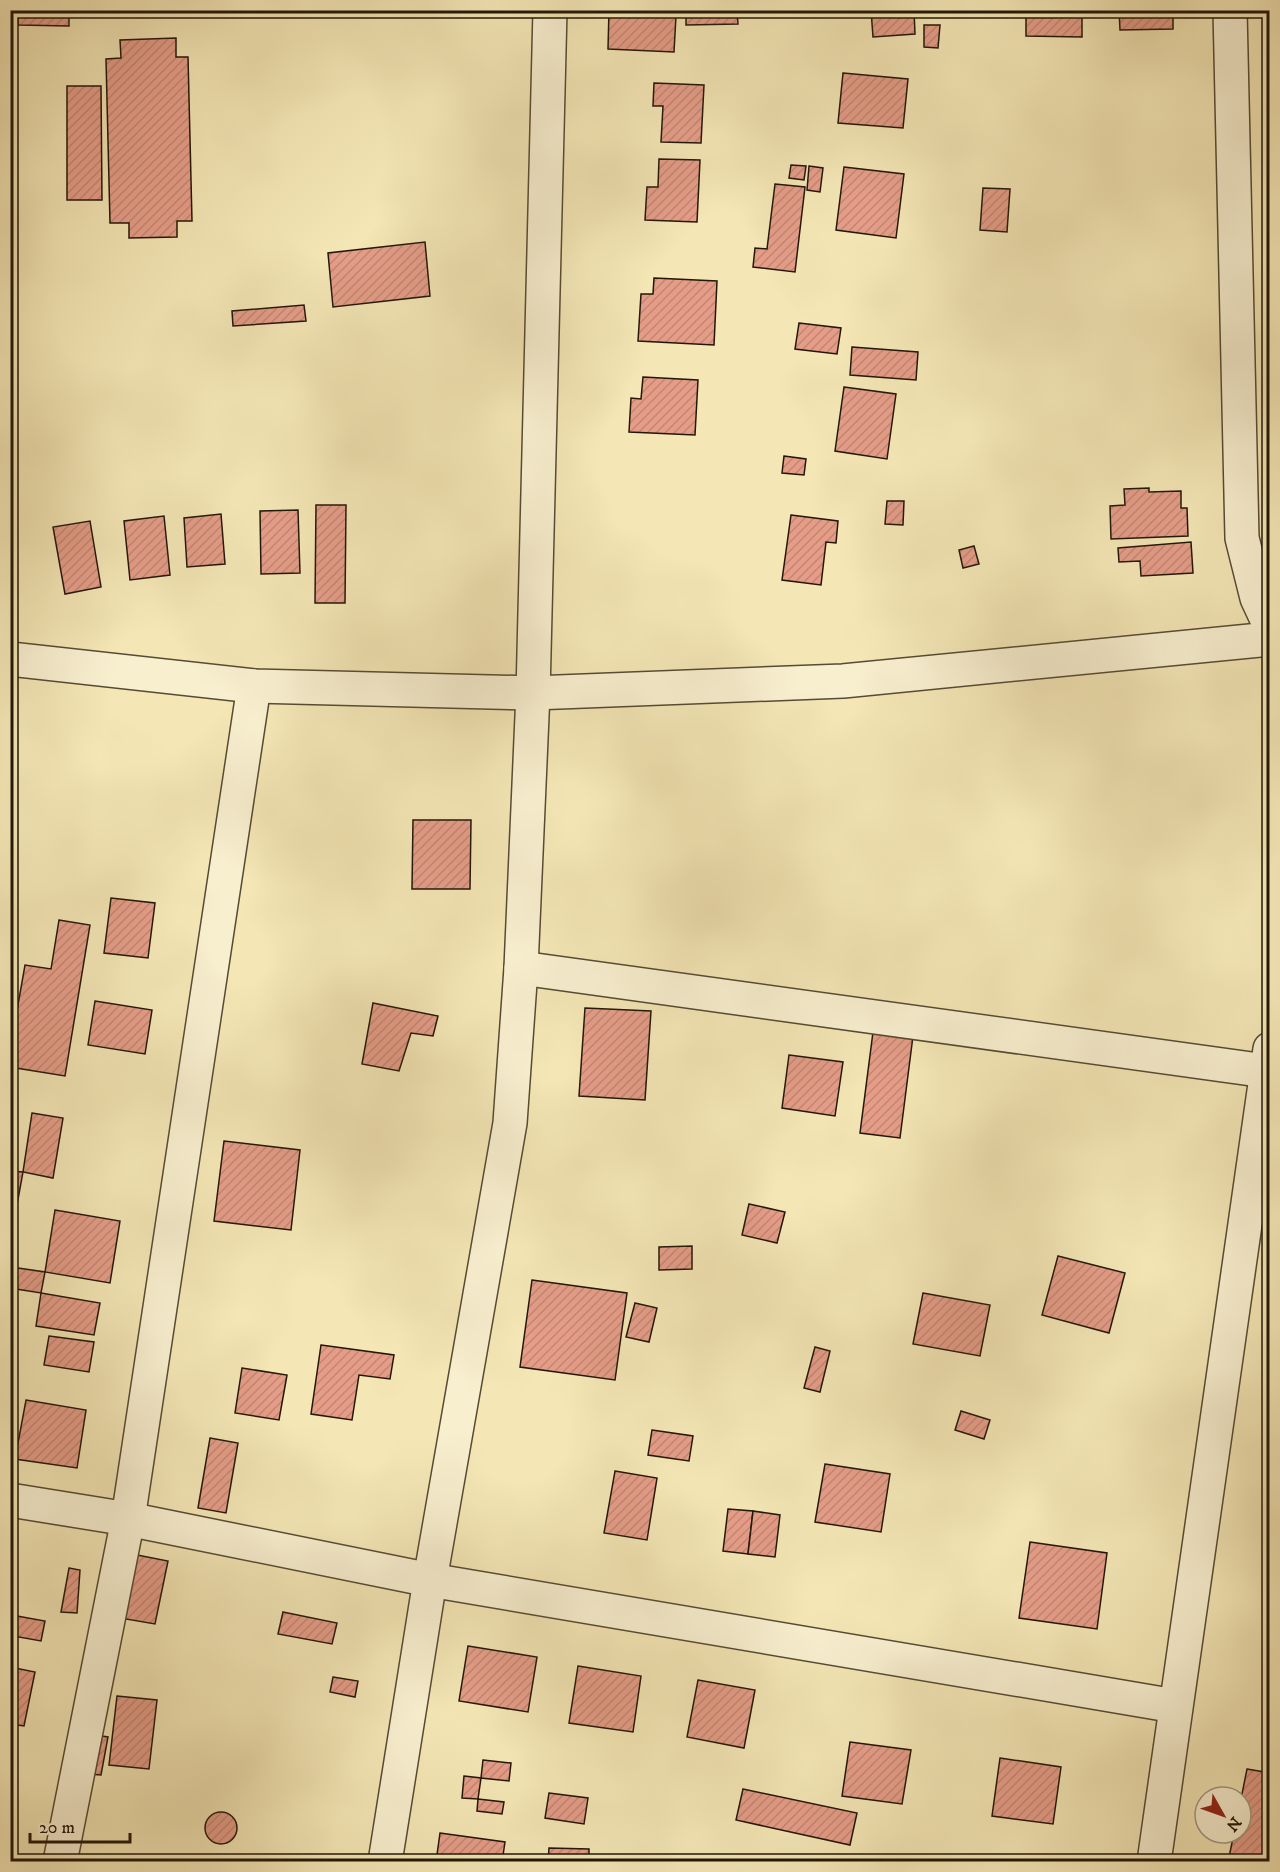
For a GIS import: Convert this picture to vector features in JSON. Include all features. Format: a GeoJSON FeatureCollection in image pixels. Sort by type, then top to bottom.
{"type":"FeatureCollection","features":[{"type":"Feature","properties":{"kind":"street"},"geometry":{"type":"LineString","coordinates":[[385,1862],[430,1580],[510,1123],[521,968],[533,693],[550,10]]}},
{"type":"Feature","properties":{"kind":"street"},"geometry":{"type":"LineString","coordinates":[[1230,10],[1242,538],[1257,598],[1269,626]]}},
{"type":"Feature","properties":{"kind":"street"},"geometry":{"type":"LineString","coordinates":[[10,659],[254,686],[533,693],[843,681],[1269,639]]}},
{"type":"Feature","properties":{"kind":"street"},"geometry":{"type":"LineString","coordinates":[[60,1862],[128,1520],[254,686]]}},
{"type":"Feature","properties":{"kind":"street"},"geometry":{"type":"LineString","coordinates":[[521,968],[1268,1060],[1154,1862]]}},
{"type":"Feature","properties":{"kind":"street"},"geometry":{"type":"LineString","coordinates":[[10,1500],[128,1520],[430,1580],[1175,1706]]}},
{"type":"Feature","properties":{"kind":"building"},"geometry":{"type":"Polygon","coordinates":[[[18,10],[69,10],[69,26],[18,25],[18,10]]]}},
{"type":"Feature","properties":{"kind":"building"},"geometry":{"type":"Polygon","coordinates":[[[609,10],[630,10],[630,14],[676,16],[674,52],[608,49],[609,10]]]}},
{"type":"Feature","properties":{"kind":"building"},"geometry":{"type":"Polygon","coordinates":[[[686,10],[737,10],[738,24],[686,25],[686,10]]]}},
{"type":"Feature","properties":{"kind":"building"},"geometry":{"type":"Polygon","coordinates":[[[871,10],[914,10],[915,34],[873,37],[871,10]]]}},
{"type":"Feature","properties":{"kind":"building"},"geometry":{"type":"Polygon","coordinates":[[[1026,10],[1082,10],[1082,37],[1026,36],[1026,10]]]}},
{"type":"Feature","properties":{"kind":"building"},"geometry":{"type":"Polygon","coordinates":[[[1119,10],[1173,10],[1173,29],[1120,30],[1119,10]]]}},
{"type":"Feature","properties":{"kind":"building"},"geometry":{"type":"Polygon","coordinates":[[[924,25],[940,25],[938,48],[924,47],[924,25]]]}},
{"type":"Feature","properties":{"kind":"building"},"geometry":{"type":"Polygon","coordinates":[[[176,38],[176,57],[188,57],[192,221],[177,221],[177,237],[129,238],[129,223],[110,223],[106,59],[121,58],[120,40],[176,38]]]}},
{"type":"Feature","properties":{"kind":"building"},"geometry":{"type":"Polygon","coordinates":[[[843,73],[908,79],[903,128],[838,123],[843,73]]]}},
{"type":"Feature","properties":{"kind":"building"},"geometry":{"type":"Polygon","coordinates":[[[654,83],[704,85],[701,143],[661,142],[663,106],[653,106],[654,83]]]}},
{"type":"Feature","properties":{"kind":"building"},"geometry":{"type":"Polygon","coordinates":[[[67,86],[101,86],[102,200],[67,200],[67,86]]]}},
{"type":"Feature","properties":{"kind":"building"},"geometry":{"type":"Polygon","coordinates":[[[659,159],[700,160],[697,222],[645,220],[647,187],[658,187],[659,159]]]}},
{"type":"Feature","properties":{"kind":"building"},"geometry":{"type":"Polygon","coordinates":[[[791,165],[806,166],[804,180],[789,178],[791,165]]]}},
{"type":"Feature","properties":{"kind":"building"},"geometry":{"type":"Polygon","coordinates":[[[809,166],[823,168],[820,192],[807,190],[809,166]]]}},
{"type":"Feature","properties":{"kind":"building"},"geometry":{"type":"Polygon","coordinates":[[[844,167],[904,174],[896,238],[836,230],[844,167]]]}},
{"type":"Feature","properties":{"kind":"building"},"geometry":{"type":"Polygon","coordinates":[[[775,184],[805,187],[795,272],[753,267],[755,248],[767,249],[775,184]]]}},
{"type":"Feature","properties":{"kind":"building"},"geometry":{"type":"Polygon","coordinates":[[[983,188],[1010,189],[1007,232],[980,230],[983,188]]]}},
{"type":"Feature","properties":{"kind":"building"},"geometry":{"type":"Polygon","coordinates":[[[425,242],[430,296],[333,307],[328,253],[425,242]]]}},
{"type":"Feature","properties":{"kind":"building"},"geometry":{"type":"Polygon","coordinates":[[[654,278],[717,281],[714,345],[638,341],[641,294],[653,294],[654,278]]]}},
{"type":"Feature","properties":{"kind":"building"},"geometry":{"type":"Polygon","coordinates":[[[304,305],[306,321],[233,326],[232,311],[304,305]]]}},
{"type":"Feature","properties":{"kind":"building"},"geometry":{"type":"Polygon","coordinates":[[[799,323],[841,328],[837,354],[795,349],[799,323]]]}},
{"type":"Feature","properties":{"kind":"building"},"geometry":{"type":"Polygon","coordinates":[[[852,347],[918,352],[916,380],[850,375],[852,347]]]}},
{"type":"Feature","properties":{"kind":"building"},"geometry":{"type":"Polygon","coordinates":[[[643,377],[698,380],[695,435],[629,432],[631,398],[641,399],[643,377]]]}},
{"type":"Feature","properties":{"kind":"building"},"geometry":{"type":"Polygon","coordinates":[[[844,387],[896,394],[887,459],[835,451],[844,387]]]}},
{"type":"Feature","properties":{"kind":"building"},"geometry":{"type":"Polygon","coordinates":[[[784,456],[806,459],[804,475],[782,473],[784,456]]]}},
{"type":"Feature","properties":{"kind":"building"},"geometry":{"type":"Polygon","coordinates":[[[1149,488],[1149,492],[1181,491],[1181,508],[1187,508],[1188,536],[1111,539],[1110,506],[1125,505],[1124,489],[1149,488]]]}},
{"type":"Feature","properties":{"kind":"building"},"geometry":{"type":"Polygon","coordinates":[[[887,501],[904,501],[903,525],[885,524],[887,501]]]}},
{"type":"Feature","properties":{"kind":"building"},"geometry":{"type":"Polygon","coordinates":[[[316,505],[346,505],[345,603],[315,603],[316,505]]]}},
{"type":"Feature","properties":{"kind":"building"},"geometry":{"type":"Polygon","coordinates":[[[298,510],[300,573],[261,574],[260,511],[298,510]]]}},
{"type":"Feature","properties":{"kind":"building"},"geometry":{"type":"Polygon","coordinates":[[[221,514],[225,564],[187,567],[184,518],[221,514]]]}},
{"type":"Feature","properties":{"kind":"building"},"geometry":{"type":"Polygon","coordinates":[[[791,515],[838,521],[836,543],[826,542],[821,585],[782,580],[791,515]]]}},
{"type":"Feature","properties":{"kind":"building"},"geometry":{"type":"Polygon","coordinates":[[[164,516],[170,575],[130,580],[124,521],[164,516]]]}},
{"type":"Feature","properties":{"kind":"building"},"geometry":{"type":"Polygon","coordinates":[[[90,521],[101,587],[65,594],[53,527],[90,521]]]}},
{"type":"Feature","properties":{"kind":"building"},"geometry":{"type":"Polygon","coordinates":[[[1191,542],[1193,573],[1141,576],[1140,561],[1119,562],[1118,548],[1191,542]]]}},
{"type":"Feature","properties":{"kind":"building"},"geometry":{"type":"Polygon","coordinates":[[[974,546],[979,564],[963,568],[959,550],[974,546]]]}},
{"type":"Feature","properties":{"kind":"building"},"geometry":{"type":"Polygon","coordinates":[[[413,820],[471,820],[470,889],[412,889],[413,820]]]}},
{"type":"Feature","properties":{"kind":"building"},"geometry":{"type":"Polygon","coordinates":[[[111,898],[155,903],[148,958],[104,953],[111,898]]]}},
{"type":"Feature","properties":{"kind":"building"},"geometry":{"type":"Polygon","coordinates":[[[59,920],[90,925],[65,1076],[10,1067],[10,1050],[25,965],[51,969],[59,920]]]}},
{"type":"Feature","properties":{"kind":"building"},"geometry":{"type":"Polygon","coordinates":[[[95,1001],[152,1010],[145,1054],[88,1045],[95,1001]]]}},
{"type":"Feature","properties":{"kind":"building"},"geometry":{"type":"Polygon","coordinates":[[[373,1003],[438,1016],[433,1036],[411,1033],[399,1071],[362,1064],[373,1003]]]}},
{"type":"Feature","properties":{"kind":"building"},"geometry":{"type":"Polygon","coordinates":[[[585,1008],[651,1011],[645,1100],[579,1096],[585,1008]]]}},
{"type":"Feature","properties":{"kind":"building"},"geometry":{"type":"Polygon","coordinates":[[[873,1032],[913,1036],[900,1138],[860,1133],[873,1032]]]}},
{"type":"Feature","properties":{"kind":"building"},"geometry":{"type":"Polygon","coordinates":[[[789,1055],[843,1062],[835,1116],[782,1108],[789,1055]]]}},
{"type":"Feature","properties":{"kind":"building"},"geometry":{"type":"Polygon","coordinates":[[[32,1113],[63,1118],[53,1178],[23,1172],[32,1113]]]}},
{"type":"Feature","properties":{"kind":"building"},"geometry":{"type":"Polygon","coordinates":[[[224,1141],[300,1150],[291,1230],[214,1221],[224,1141]]]}},
{"type":"Feature","properties":{"kind":"building"},"geometry":{"type":"Polygon","coordinates":[[[10,1171],[23,1172],[17,1205],[10,1204],[10,1171]]]}},
{"type":"Feature","properties":{"kind":"building"},"geometry":{"type":"Polygon","coordinates":[[[749,1204],[785,1212],[777,1243],[742,1235],[749,1204]]]}},
{"type":"Feature","properties":{"kind":"building"},"geometry":{"type":"Polygon","coordinates":[[[55,1210],[120,1221],[110,1283],[45,1272],[55,1210]]]}},
{"type":"Feature","properties":{"kind":"building"},"geometry":{"type":"Polygon","coordinates":[[[692,1246],[692,1269],[659,1270],[659,1247],[692,1246]]]}},
{"type":"Feature","properties":{"kind":"building"},"geometry":{"type":"Polygon","coordinates":[[[1058,1256],[1125,1273],[1109,1333],[1042,1315],[1058,1256]]]}},
{"type":"Feature","properties":{"kind":"building"},"geometry":{"type":"Polygon","coordinates":[[[11,1267],[45,1272],[41,1293],[10,1288],[11,1267]]]}},
{"type":"Feature","properties":{"kind":"building"},"geometry":{"type":"Polygon","coordinates":[[[532,1280],[627,1293],[615,1380],[520,1367],[532,1280]]]}},
{"type":"Feature","properties":{"kind":"building"},"geometry":{"type":"Polygon","coordinates":[[[41,1293],[100,1303],[94,1335],[36,1326],[41,1293]]]}},
{"type":"Feature","properties":{"kind":"building"},"geometry":{"type":"Polygon","coordinates":[[[923,1293],[990,1305],[980,1356],[913,1344],[923,1293]]]}},
{"type":"Feature","properties":{"kind":"building"},"geometry":{"type":"Polygon","coordinates":[[[635,1303],[657,1308],[649,1342],[626,1337],[635,1303]]]}},
{"type":"Feature","properties":{"kind":"building"},"geometry":{"type":"Polygon","coordinates":[[[49,1336],[94,1342],[89,1372],[44,1365],[49,1336]]]}},
{"type":"Feature","properties":{"kind":"building"},"geometry":{"type":"Polygon","coordinates":[[[321,1345],[394,1355],[390,1379],[359,1375],[352,1420],[311,1414],[321,1345]]]}},
{"type":"Feature","properties":{"kind":"building"},"geometry":{"type":"Polygon","coordinates":[[[815,1347],[830,1351],[820,1392],[804,1388],[815,1347]]]}},
{"type":"Feature","properties":{"kind":"building"},"geometry":{"type":"Polygon","coordinates":[[[242,1368],[287,1375],[279,1420],[235,1413],[242,1368]]]}},
{"type":"Feature","properties":{"kind":"building"},"geometry":{"type":"Polygon","coordinates":[[[26,1400],[86,1410],[77,1468],[15,1459],[26,1400]]]}},
{"type":"Feature","properties":{"kind":"building"},"geometry":{"type":"Polygon","coordinates":[[[961,1411],[990,1420],[984,1439],[955,1430],[961,1411]]]}},
{"type":"Feature","properties":{"kind":"building"},"geometry":{"type":"Polygon","coordinates":[[[652,1430],[693,1436],[689,1461],[648,1455],[652,1430]]]}},
{"type":"Feature","properties":{"kind":"building"},"geometry":{"type":"Polygon","coordinates":[[[210,1438],[238,1443],[226,1513],[198,1508],[210,1438]]]}},
{"type":"Feature","properties":{"kind":"building"},"geometry":{"type":"Polygon","coordinates":[[[825,1464],[890,1474],[881,1532],[815,1522],[825,1464]]]}},
{"type":"Feature","properties":{"kind":"building"},"geometry":{"type":"Polygon","coordinates":[[[615,1471],[657,1478],[647,1540],[604,1533],[615,1471]]]}},
{"type":"Feature","properties":{"kind":"building"},"geometry":{"type":"Polygon","coordinates":[[[728,1509],[753,1511],[748,1554],[723,1551],[728,1509]]]}},
{"type":"Feature","properties":{"kind":"building"},"geometry":{"type":"Polygon","coordinates":[[[753,1511],[780,1515],[775,1557],[748,1554],[753,1511]]]}},
{"type":"Feature","properties":{"kind":"building"},"geometry":{"type":"Polygon","coordinates":[[[1030,1542],[1107,1553],[1097,1629],[1019,1618],[1030,1542]]]}},
{"type":"Feature","properties":{"kind":"building"},"geometry":{"type":"Polygon","coordinates":[[[127,1553],[168,1561],[155,1624],[114,1617],[127,1553]]]}},
{"type":"Feature","properties":{"kind":"building"},"geometry":{"type":"Polygon","coordinates":[[[69,1568],[80,1570],[77,1613],[61,1612],[69,1568]]]}},
{"type":"Feature","properties":{"kind":"building"},"geometry":{"type":"Polygon","coordinates":[[[283,1612],[337,1623],[332,1644],[278,1634],[283,1612]]]}},
{"type":"Feature","properties":{"kind":"building"},"geometry":{"type":"Polygon","coordinates":[[[17,1616],[45,1621],[41,1641],[13,1636],[17,1616]]]}},
{"type":"Feature","properties":{"kind":"building"},"geometry":{"type":"Polygon","coordinates":[[[468,1646],[537,1657],[528,1712],[459,1701],[468,1646]]]}},
{"type":"Feature","properties":{"kind":"building"},"geometry":{"type":"Polygon","coordinates":[[[578,1666],[641,1676],[633,1732],[569,1723],[578,1666]]]}},
{"type":"Feature","properties":{"kind":"building"},"geometry":{"type":"Polygon","coordinates":[[[10,1667],[35,1672],[24,1726],[10,1724],[10,1667]]]}},
{"type":"Feature","properties":{"kind":"building"},"geometry":{"type":"Polygon","coordinates":[[[333,1677],[358,1681],[355,1697],[330,1692],[333,1677]]]}},
{"type":"Feature","properties":{"kind":"building"},"geometry":{"type":"Polygon","coordinates":[[[698,1680],[755,1690],[744,1748],[687,1737],[698,1680]]]}},
{"type":"Feature","properties":{"kind":"building"},"geometry":{"type":"Polygon","coordinates":[[[117,1696],[157,1700],[149,1769],[109,1765],[117,1696]]]}},
{"type":"Feature","properties":{"kind":"building"},"geometry":{"type":"Polygon","coordinates":[[[94,1735],[108,1737],[101,1775],[88,1774],[94,1735]]]}},
{"type":"Feature","properties":{"kind":"building"},"geometry":{"type":"Polygon","coordinates":[[[850,1742],[911,1750],[902,1804],[842,1796],[850,1742]]]}},
{"type":"Feature","properties":{"kind":"building"},"geometry":{"type":"Polygon","coordinates":[[[1000,1758],[1061,1767],[1053,1824],[992,1816],[1000,1758]]]}},
{"type":"Feature","properties":{"kind":"building"},"geometry":{"type":"Polygon","coordinates":[[[483,1760],[511,1763],[509,1781],[481,1778],[483,1760]]]}},
{"type":"Feature","properties":{"kind":"building"},"geometry":{"type":"Polygon","coordinates":[[[1247,1769],[1270,1773],[1270,1862],[1228,1862],[1232,1845],[1253,1845],[1253,1785],[1244,1785],[1247,1769]]]}},
{"type":"Feature","properties":{"kind":"building"},"geometry":{"type":"Polygon","coordinates":[[[464,1776],[481,1778],[478,1799],[462,1798],[464,1776]]]}},
{"type":"Feature","properties":{"kind":"building"},"geometry":{"type":"Polygon","coordinates":[[[743,1789],[857,1813],[850,1845],[736,1820],[743,1789]]]}},
{"type":"Feature","properties":{"kind":"building"},"geometry":{"type":"Polygon","coordinates":[[[549,1793],[588,1798],[584,1824],[545,1818],[549,1793]]]}},
{"type":"Feature","properties":{"kind":"building"},"geometry":{"type":"Polygon","coordinates":[[[478,1799],[504,1802],[502,1814],[477,1811],[478,1799]]]}},
{"type":"Feature","properties":{"kind":"building"},"geometry":{"type":"Polygon","coordinates":[[[221,1812],[232,1817],[237,1828],[232,1839],[221,1844],[210,1839],[205,1828],[210,1817],[221,1812]]]}},
{"type":"Feature","properties":{"kind":"building"},"geometry":{"type":"Polygon","coordinates":[[[440,1833],[505,1842],[502,1862],[436,1862],[440,1833]]]}},
{"type":"Feature","properties":{"kind":"building"},"geometry":{"type":"Polygon","coordinates":[[[549,1848],[589,1849],[589,1862],[548,1862],[549,1848]]]}}]}
